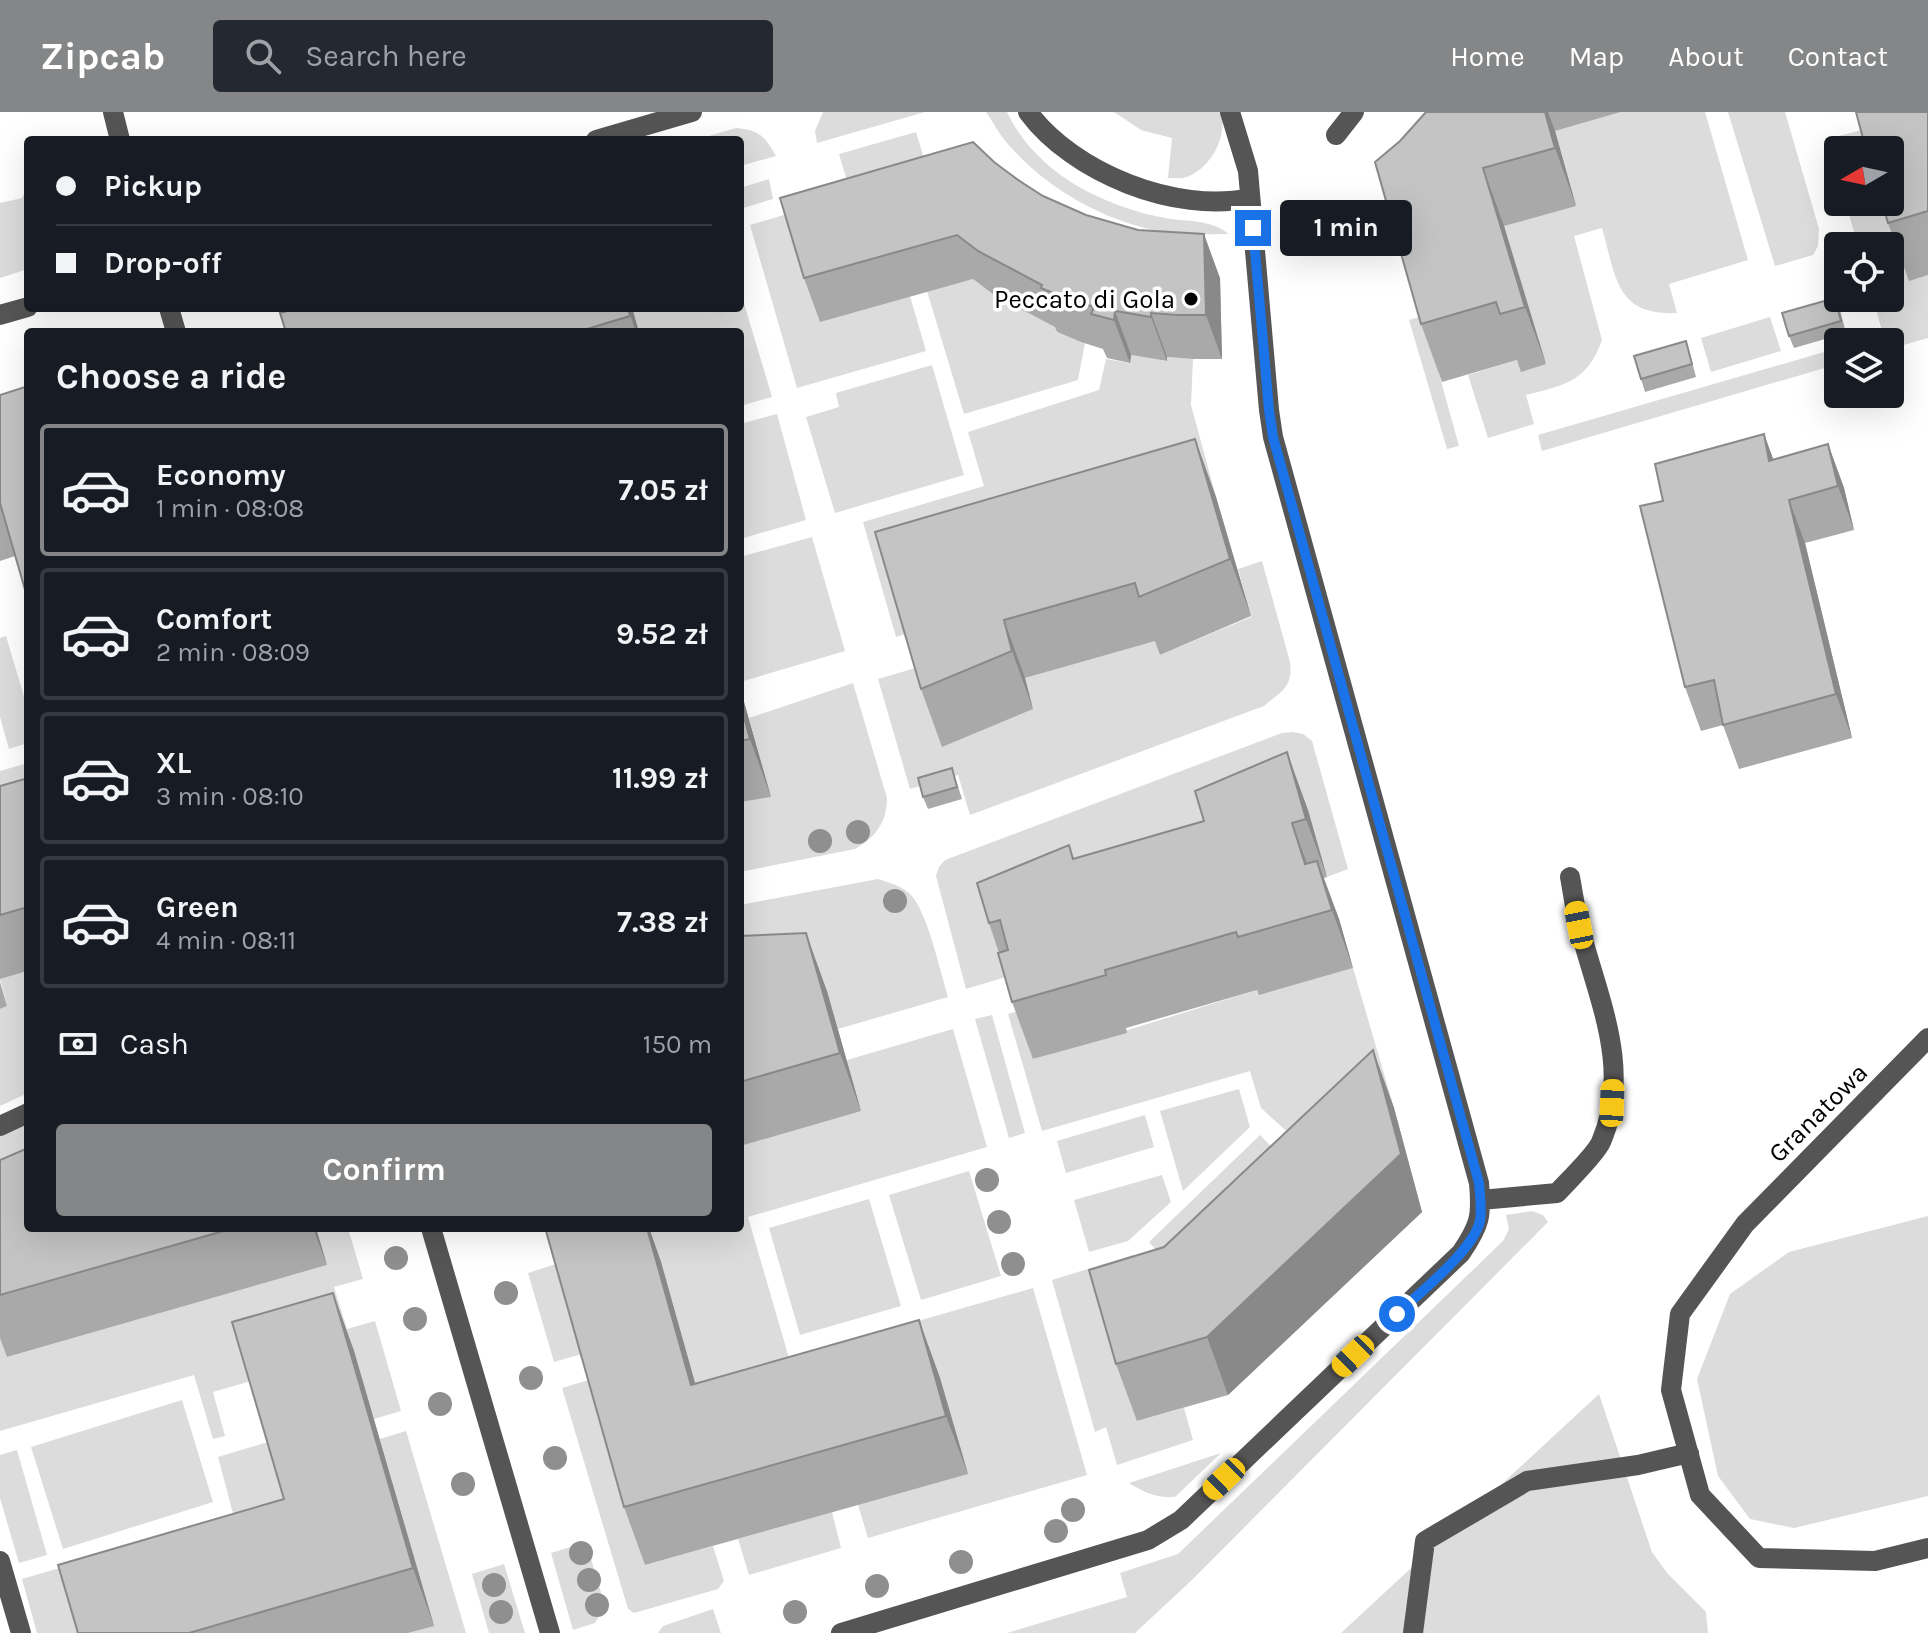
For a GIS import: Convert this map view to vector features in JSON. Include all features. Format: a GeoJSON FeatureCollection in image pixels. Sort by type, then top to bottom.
{"type":"FeatureCollection","features":[{"type":"Feature","properties":{"kind":"street"},"geometry":{"type":"LineString","coordinates":[[113,112],[119,136]]}},
{"type":"Feature","properties":{"kind":"street"},"geometry":{"type":"LineString","coordinates":[[610,136],[692,112]]}},
{"type":"Feature","properties":{"kind":"street"},"geometry":{"type":"LineString","coordinates":[[1028,112],[1080,159],[1132,186],[1177,199],[1229,202],[1250,198]]}},
{"type":"Feature","properties":{"kind":"street"},"geometry":{"type":"LineString","coordinates":[[841,1633],[1148,1540],[1181,1520],[1461,1253],[1480,1221],[1479,1183],[1273,437],[1248,171],[1230,112]]}},
{"type":"Feature","properties":{"kind":"street"},"geometry":{"type":"LineString","coordinates":[[1336,135],[1354,112]]}},
{"type":"Feature","properties":{"kind":"street"},"geometry":{"type":"LineString","coordinates":[[0,315],[24,308]]}},
{"type":"Feature","properties":{"kind":"street"},"geometry":{"type":"LineString","coordinates":[[1481,1200],[1557,1193],[1600,1144],[1612,1103],[1614,1054],[1602,999],[1579,925],[1570,877]]}},
{"type":"Feature","properties":{"kind":"street","name":"Granatowa"},"geometry":{"type":"LineString","coordinates":[[1928,1038],[1745,1224],[1680,1314],[1671,1390],[1700,1495],[1759,1558],[1875,1561],[1928,1548]]}},
{"type":"Feature","properties":{"kind":"street"},"geometry":{"type":"LineString","coordinates":[[0,1126],[24,1115]]}},
{"type":"Feature","properties":{"kind":"street"},"geometry":{"type":"LineString","coordinates":[[432,1232],[550,1633]]}},
{"type":"Feature","properties":{"kind":"street"},"geometry":{"type":"LineString","coordinates":[[1413,1633],[1425,1541],[1527,1481],[1638,1465],[1689,1453]]}},
{"type":"Feature","properties":{"kind":"street"},"geometry":{"type":"LineString","coordinates":[[0,1561],[21,1633]]}},
{"type":"Feature","properties":{"kind":"shaded area"},"geometry":{"type":"Polygon","coordinates":[[[823,112],[925,112],[817,143],[815,131],[823,112]]]}},
{"type":"Feature","properties":{"kind":"shaded area"},"geometry":{"type":"Polygon","coordinates":[[[986,112],[1007,112],[1019,133],[1053,169],[1095,195],[1141,212],[1206,223],[1229,234],[1180,234],[1150,229],[1127,223],[1082,203],[1023,160],[986,112]]]}},
{"type":"Feature","properties":{"kind":"shaded area"},"geometry":{"type":"Polygon","coordinates":[[[1114,112],[1221,112],[1220,141],[1210,159],[1196,173],[1168,178],[1172,138],[1141,130],[1114,112]]]}},
{"type":"Feature","properties":{"kind":"shaded area"},"geometry":{"type":"Polygon","coordinates":[[[1621,112],[1705,112],[1748,260],[1669,284],[1677,313],[1657,312],[1641,308],[1622,290],[1602,228],[1574,236],[1602,340],[1589,365],[1573,380],[1526,395],[1534,424],[1488,438],[1468,375],[1517,360],[1546,364],[1504,226],[1555,131],[1621,112]]]}},
{"type":"Feature","properties":{"kind":"shaded area"},"geometry":{"type":"Polygon","coordinates":[[[1728,112],[1785,112],[1819,229],[1818,246],[1813,255],[1775,266],[1728,112]]]}},
{"type":"Feature","properties":{"kind":"shaded area"},"geometry":{"type":"Polygon","coordinates":[[[736,128],[750,130],[768,143],[776,156],[744,165],[744,136],[709,136],[736,128]]]}},
{"type":"Feature","properties":{"kind":"shaded area"},"geometry":{"type":"Polygon","coordinates":[[[1865,129],[1867,136],[1838,136],[1865,129]]]}},
{"type":"Feature","properties":{"kind":"shaded area"},"geometry":{"type":"Polygon","coordinates":[[[916,132],[937,201],[860,224],[839,154],[916,132]]]}},
{"type":"Feature","properties":{"kind":"shaded area"},"geometry":{"type":"Polygon","coordinates":[[[769,179],[773,199],[744,208],[744,187],[769,179]]]}},
{"type":"Feature","properties":{"kind":"shaded area"},"geometry":{"type":"Polygon","coordinates":[[[24,194],[24,270],[0,278],[0,203],[22,198],[24,194]]]}},
{"type":"Feature","properties":{"kind":"shaded area"},"geometry":{"type":"Polygon","coordinates":[[[787,214],[820,321],[910,296],[926,351],[797,388],[750,225],[787,214]]]}},
{"type":"Feature","properties":{"kind":"shaded area"},"geometry":{"type":"Polygon","coordinates":[[[1849,216],[1893,216],[1896,232],[1854,232],[1849,216]]]}},
{"type":"Feature","properties":{"kind":"shaded area"},"geometry":{"type":"Polygon","coordinates":[[[1904,254],[1928,275],[1928,338],[1904,345],[1904,328],[1881,328],[1877,312],[1904,312],[1904,254]]]}},
{"type":"Feature","properties":{"kind":"shaded area"},"geometry":{"type":"Polygon","coordinates":[[[973,279],[994,295],[1058,328],[1056,332],[1085,343],[1078,380],[964,414],[927,291],[973,279]]]}},
{"type":"Feature","properties":{"kind":"shaded area"},"geometry":{"type":"Polygon","coordinates":[[[744,303],[772,397],[744,405],[744,328],[638,328],[633,312],[744,312],[744,303]]]}},
{"type":"Feature","properties":{"kind":"shaded area"},"geometry":{"type":"Polygon","coordinates":[[[1423,316],[1459,446],[1447,449],[1409,320],[1423,316]]]}},
{"type":"Feature","properties":{"kind":"shaded area"},"geometry":{"type":"Polygon","coordinates":[[[1770,317],[1781,351],[1711,372],[1701,338],[1770,317]]]}},
{"type":"Feature","properties":{"kind":"shaded area"},"geometry":{"type":"Polygon","coordinates":[[[1824,352],[1824,368],[1542,451],[1538,435],[1824,352]]]}},
{"type":"Feature","properties":{"kind":"shaded area"},"geometry":{"type":"Polygon","coordinates":[[[1131,355],[1166,361],[1167,357],[1193,359],[1191,405],[1216,497],[897,590],[908,633],[896,637],[863,522],[984,486],[968,432],[1099,390],[1106,359],[1129,363],[1131,355]]]}},
{"type":"Feature","properties":{"kind":"shaded area"},"geometry":{"type":"Polygon","coordinates":[[[932,365],[964,475],[835,513],[806,417],[839,407],[836,393],[932,365]]]}},
{"type":"Feature","properties":{"kind":"shaded area"},"geometry":{"type":"Polygon","coordinates":[[[777,414],[806,520],[744,538],[744,423],[777,414]]]}},
{"type":"Feature","properties":{"kind":"shaded area"},"geometry":{"type":"Polygon","coordinates":[[[812,537],[845,651],[744,681],[744,556],[812,537]]]}},
{"type":"Feature","properties":{"kind":"shaded area"},"geometry":{"type":"Polygon","coordinates":[[[1262,561],[1290,662],[1288,683],[1264,706],[970,815],[958,775],[910,789],[878,679],[919,667],[1033,709],[1025,678],[1156,640],[1160,655],[1251,617],[1238,569],[1262,561]]]}},
{"type":"Feature","properties":{"kind":"shaded area"},"geometry":{"type":"Polygon","coordinates":[[[6,636],[24,697],[24,744],[9,749],[0,717],[0,638],[6,636]]]}},
{"type":"Feature","properties":{"kind":"shaded area"},"geometry":{"type":"Polygon","coordinates":[[[853,683],[887,798],[879,828],[869,839],[855,849],[744,871],[744,801],[771,797],[749,718],[853,683]]]}},
{"type":"Feature","properties":{"kind":"shaded area"},"geometry":{"type":"Polygon","coordinates":[[[1282,733],[1303,734],[1312,741],[1348,869],[1327,877],[1308,810],[1009,976],[966,989],[936,876],[945,860],[1282,733]]]}},
{"type":"Feature","properties":{"kind":"shaded area"},"geometry":{"type":"Polygon","coordinates":[[[24,764],[24,843],[0,850],[0,771],[24,764]]]}},
{"type":"Feature","properties":{"kind":"shaded area"},"geometry":{"type":"Polygon","coordinates":[[[878,879],[896,885],[912,896],[918,905],[948,997],[838,1029],[827,991],[744,995],[744,904],[878,879]]]}},
{"type":"Feature","properties":{"kind":"shaded area"},"geometry":{"type":"Polygon","coordinates":[[[1353,968],[1394,1108],[1293,1137],[1261,1108],[1250,1071],[1042,1131],[1008,1014],[1019,1011],[1034,1059],[1257,990],[1260,994],[1353,968]]]}},
{"type":"Feature","properties":{"kind":"shaded area"},"geometry":{"type":"Polygon","coordinates":[[[24,972],[24,1095],[0,1106],[0,1009],[7,1006],[0,979],[24,972]]]}},
{"type":"Feature","properties":{"kind":"shaded area"},"geometry":{"type":"Polygon","coordinates":[[[992,1015],[1025,1133],[1009,1138],[975,1019],[992,1015]]]}},
{"type":"Feature","properties":{"kind":"shaded area"},"geometry":{"type":"Polygon","coordinates":[[[953,1029],[987,1147],[748,1217],[789,1358],[1033,1288],[1087,1475],[868,1538],[858,1505],[712,1443],[585,1353],[554,1362],[528,1273],[559,1263],[551,1232],[744,1232],[744,1143],[847,1060],[953,1029]]]}},
{"type":"Feature","properties":{"kind":"shaded area"},"geometry":{"type":"Polygon","coordinates":[[[1239,1089],[1250,1127],[1183,1191],[1160,1111],[1239,1089]]]}},
{"type":"Feature","properties":{"kind":"shaded area"},"geometry":{"type":"Polygon","coordinates":[[[1145,1115],[1154,1147],[1066,1173],[1057,1141],[1145,1115]]]}},
{"type":"Feature","properties":{"kind":"shaded area"},"geometry":{"type":"Polygon","coordinates":[[[24,1125],[24,1217],[0,1226],[0,1136],[24,1125]]]}},
{"type":"Feature","properties":{"kind":"shaded area"},"geometry":{"type":"Polygon","coordinates":[[[1260,1135],[1310,1187],[1197,1294],[1149,1242],[1260,1135]]]}},
{"type":"Feature","properties":{"kind":"shaded area"},"geometry":{"type":"Polygon","coordinates":[[[969,1171],[1001,1276],[921,1300],[889,1195],[969,1171]]]}},
{"type":"Feature","properties":{"kind":"shaded area"},"geometry":{"type":"Polygon","coordinates":[[[1162,1175],[1171,1202],[1128,1241],[1089,1252],[1074,1200],[1162,1175]]]}},
{"type":"Feature","properties":{"kind":"shaded area"},"geometry":{"type":"Polygon","coordinates":[[[869,1199],[901,1306],[800,1335],[769,1228],[869,1199]]]}},
{"type":"Feature","properties":{"kind":"shaded area"},"geometry":{"type":"Polygon","coordinates":[[[1532,1211],[1543,1215],[1548,1222],[1193,1579],[1135,1633],[1007,1633],[1127,1597],[1120,1573],[1178,1554],[1503,1241],[1509,1229],[1506,1215],[1532,1211]]]}},
{"type":"Feature","properties":{"kind":"shaded area"},"geometry":{"type":"Polygon","coordinates":[[[1928,1216],[1928,1496],[1794,1528],[1750,1519],[1718,1476],[1697,1379],[1730,1294],[1789,1252],[1928,1216]]]}},
{"type":"Feature","properties":{"kind":"shaded area"},"geometry":{"type":"Polygon","coordinates":[[[317,1232],[349,1232],[363,1279],[334,1287],[347,1329],[375,1321],[401,1411],[374,1419],[353,1351],[213,1392],[225,1436],[213,1439],[194,1375],[0,1431],[0,1334],[7,1357],[327,1265],[317,1232]]]}},
{"type":"Feature","properties":{"kind":"shaded area"},"geometry":{"type":"Polygon","coordinates":[[[1133,1255],[1181,1306],[1137,1421],[1184,1408],[1193,1440],[1117,1465],[1106,1427],[1095,1432],[1052,1280],[1133,1255]]]}},
{"type":"Feature","properties":{"kind":"shaded area"},"geometry":{"type":"Polygon","coordinates":[[[592,1379],[645,1565],[713,1546],[724,1581],[718,1589],[634,1613],[628,1609],[562,1388],[592,1379]]]}},
{"type":"Feature","properties":{"kind":"shaded area"},"geometry":{"type":"Polygon","coordinates":[[[1599,1394],[1652,1552],[1668,1574],[1706,1612],[1708,1633],[1341,1633],[1599,1394]]]}},
{"type":"Feature","properties":{"kind":"shaded area"},"geometry":{"type":"Polygon","coordinates":[[[182,1400],[213,1502],[63,1549],[31,1447],[182,1400]]]}},
{"type":"Feature","properties":{"kind":"shaded area"},"geometry":{"type":"Polygon","coordinates":[[[406,1431],[466,1633],[409,1633],[433,1625],[380,1439],[406,1431]]]}},
{"type":"Feature","properties":{"kind":"shaded area"},"geometry":{"type":"Polygon","coordinates":[[[271,1441],[305,1557],[83,1633],[37,1633],[22,1579],[234,1517],[218,1457],[271,1441]]]}},
{"type":"Feature","properties":{"kind":"shaded area"},"geometry":{"type":"Polygon","coordinates":[[[17,1450],[47,1555],[19,1563],[0,1498],[0,1455],[17,1450]]]}},
{"type":"Feature","properties":{"kind":"shaded area"},"geometry":{"type":"Polygon","coordinates":[[[1221,1453],[1175,1497],[1151,1494],[1129,1483],[1221,1453]]]}},
{"type":"Feature","properties":{"kind":"shaded area"},"geometry":{"type":"Polygon","coordinates":[[[832,1512],[841,1548],[749,1575],[738,1539],[832,1512]]]}},
{"type":"Feature","properties":{"kind":"shaded area"},"geometry":{"type":"Polygon","coordinates":[[[586,1542],[605,1606],[595,1623],[573,1630],[551,1553],[586,1542]]]}},
{"type":"Feature","properties":{"kind":"shaded area"},"geometry":{"type":"Polygon","coordinates":[[[504,1564],[525,1633],[489,1633],[472,1574],[504,1564]]]}},
{"type":"Feature","properties":{"kind":"shaded area"},"geometry":{"type":"Polygon","coordinates":[[[713,1609],[721,1633],[658,1633],[663,1626],[713,1609]]]}},
{"type":"Feature","properties":{"kind":"building"},"geometry":{"type":"Polygon","coordinates":[[[1426,112],[1545,112],[1555,148],[1483,168],[1525,307],[1500,314],[1496,302],[1421,324],[1375,162],[1400,141],[1426,112]]]}},
{"type":"Feature","properties":{"kind":"building"},"geometry":{"type":"Polygon","coordinates":[[[1856,112],[1928,112],[1928,211],[1888,223],[1886,216],[1904,216],[1904,136],[1862,136],[1856,112]]]}},
{"type":"Feature","properties":{"kind":"building"},"geometry":{"type":"Polygon","coordinates":[[[973,142],[1018,180],[1043,196],[1086,215],[1138,230],[1204,234],[1206,315],[1151,313],[1151,317],[1115,311],[1114,320],[1091,314],[1094,307],[1041,288],[1042,285],[978,251],[957,235],[804,278],[780,198],[973,142]]]}},
{"type":"Feature","properties":{"kind":"building"},"geometry":{"type":"Polygon","coordinates":[[[1824,301],[1824,312],[1839,312],[1841,321],[1789,336],[1782,313],[1824,301]]]}},
{"type":"Feature","properties":{"kind":"building"},"geometry":{"type":"Polygon","coordinates":[[[629,312],[630,316],[590,328],[285,328],[280,313],[629,312]]]}},
{"type":"Feature","properties":{"kind":"building"},"geometry":{"type":"Polygon","coordinates":[[[1686,341],[1692,364],[1641,379],[1634,356],[1686,341]]]}},
{"type":"Feature","properties":{"kind":"building"},"geometry":{"type":"Polygon","coordinates":[[[24,387],[24,586],[0,503],[0,395],[24,387]]]}},
{"type":"Feature","properties":{"kind":"building"},"geometry":{"type":"Polygon","coordinates":[[[1764,434],[1769,461],[1828,444],[1838,486],[1789,500],[1836,694],[1723,725],[1714,680],[1685,687],[1640,506],[1663,501],[1655,464],[1764,434]]]}},
{"type":"Feature","properties":{"kind":"building"},"geometry":{"type":"Polygon","coordinates":[[[1195,439],[1230,559],[1139,597],[1135,583],[1004,620],[1012,651],[921,689],[875,532],[1195,439]]]}},
{"type":"Feature","properties":{"kind":"building"},"geometry":{"type":"Polygon","coordinates":[[[744,717],[750,739],[744,740],[744,717]]]}},
{"type":"Feature","properties":{"kind":"building"},"geometry":{"type":"Polygon","coordinates":[[[1287,752],[1306,819],[1292,823],[1305,864],[1317,861],[1332,910],[1238,937],[1236,932],[1105,970],[1106,975],[1012,1002],[998,953],[1008,950],[1000,920],[989,923],[977,883],[1069,845],[1073,859],[1204,821],[1195,791],[1287,752]]]}},
{"type":"Feature","properties":{"kind":"building"},"geometry":{"type":"Polygon","coordinates":[[[952,768],[957,787],[923,797],[918,778],[952,768]]]}},
{"type":"Feature","properties":{"kind":"building"},"geometry":{"type":"Polygon","coordinates":[[[24,779],[24,908],[0,915],[0,786],[24,779]]]}},
{"type":"Feature","properties":{"kind":"building"},"geometry":{"type":"Polygon","coordinates":[[[806,933],[840,1053],[744,1081],[744,936],[806,933]]]}},
{"type":"Feature","properties":{"kind":"building"},"geometry":{"type":"Polygon","coordinates":[[[1373,1050],[1401,1154],[1207,1337],[1116,1364],[1089,1270],[1164,1247],[1373,1050]]]}},
{"type":"Feature","properties":{"kind":"building"},"geometry":{"type":"Polygon","coordinates":[[[24,1150],[24,1232],[220,1232],[0,1295],[0,1160],[24,1150]]]}},
{"type":"Feature","properties":{"kind":"building"},"geometry":{"type":"Polygon","coordinates":[[[546,1232],[648,1232],[691,1385],[919,1320],[946,1416],[624,1507],[546,1232]]]}},
{"type":"Feature","properties":{"kind":"building"},"geometry":{"type":"Polygon","coordinates":[[[333,1293],[413,1568],[189,1633],[78,1633],[58,1565],[284,1499],[232,1322],[333,1293]]]}},
{"type":"Feature","properties":{"kind":"place","name":"Peccato di Gola"},"geometry":{"type":"Point","coordinates":[1191,299]}},
{"type":"Feature","properties":{"kind":"route"},"geometry":{"type":"LineString","coordinates":[[1253,228],[1273,437],[1479,1183],[1480,1221],[1474,1234],[1461,1253],[1397,1314]]}}]}
